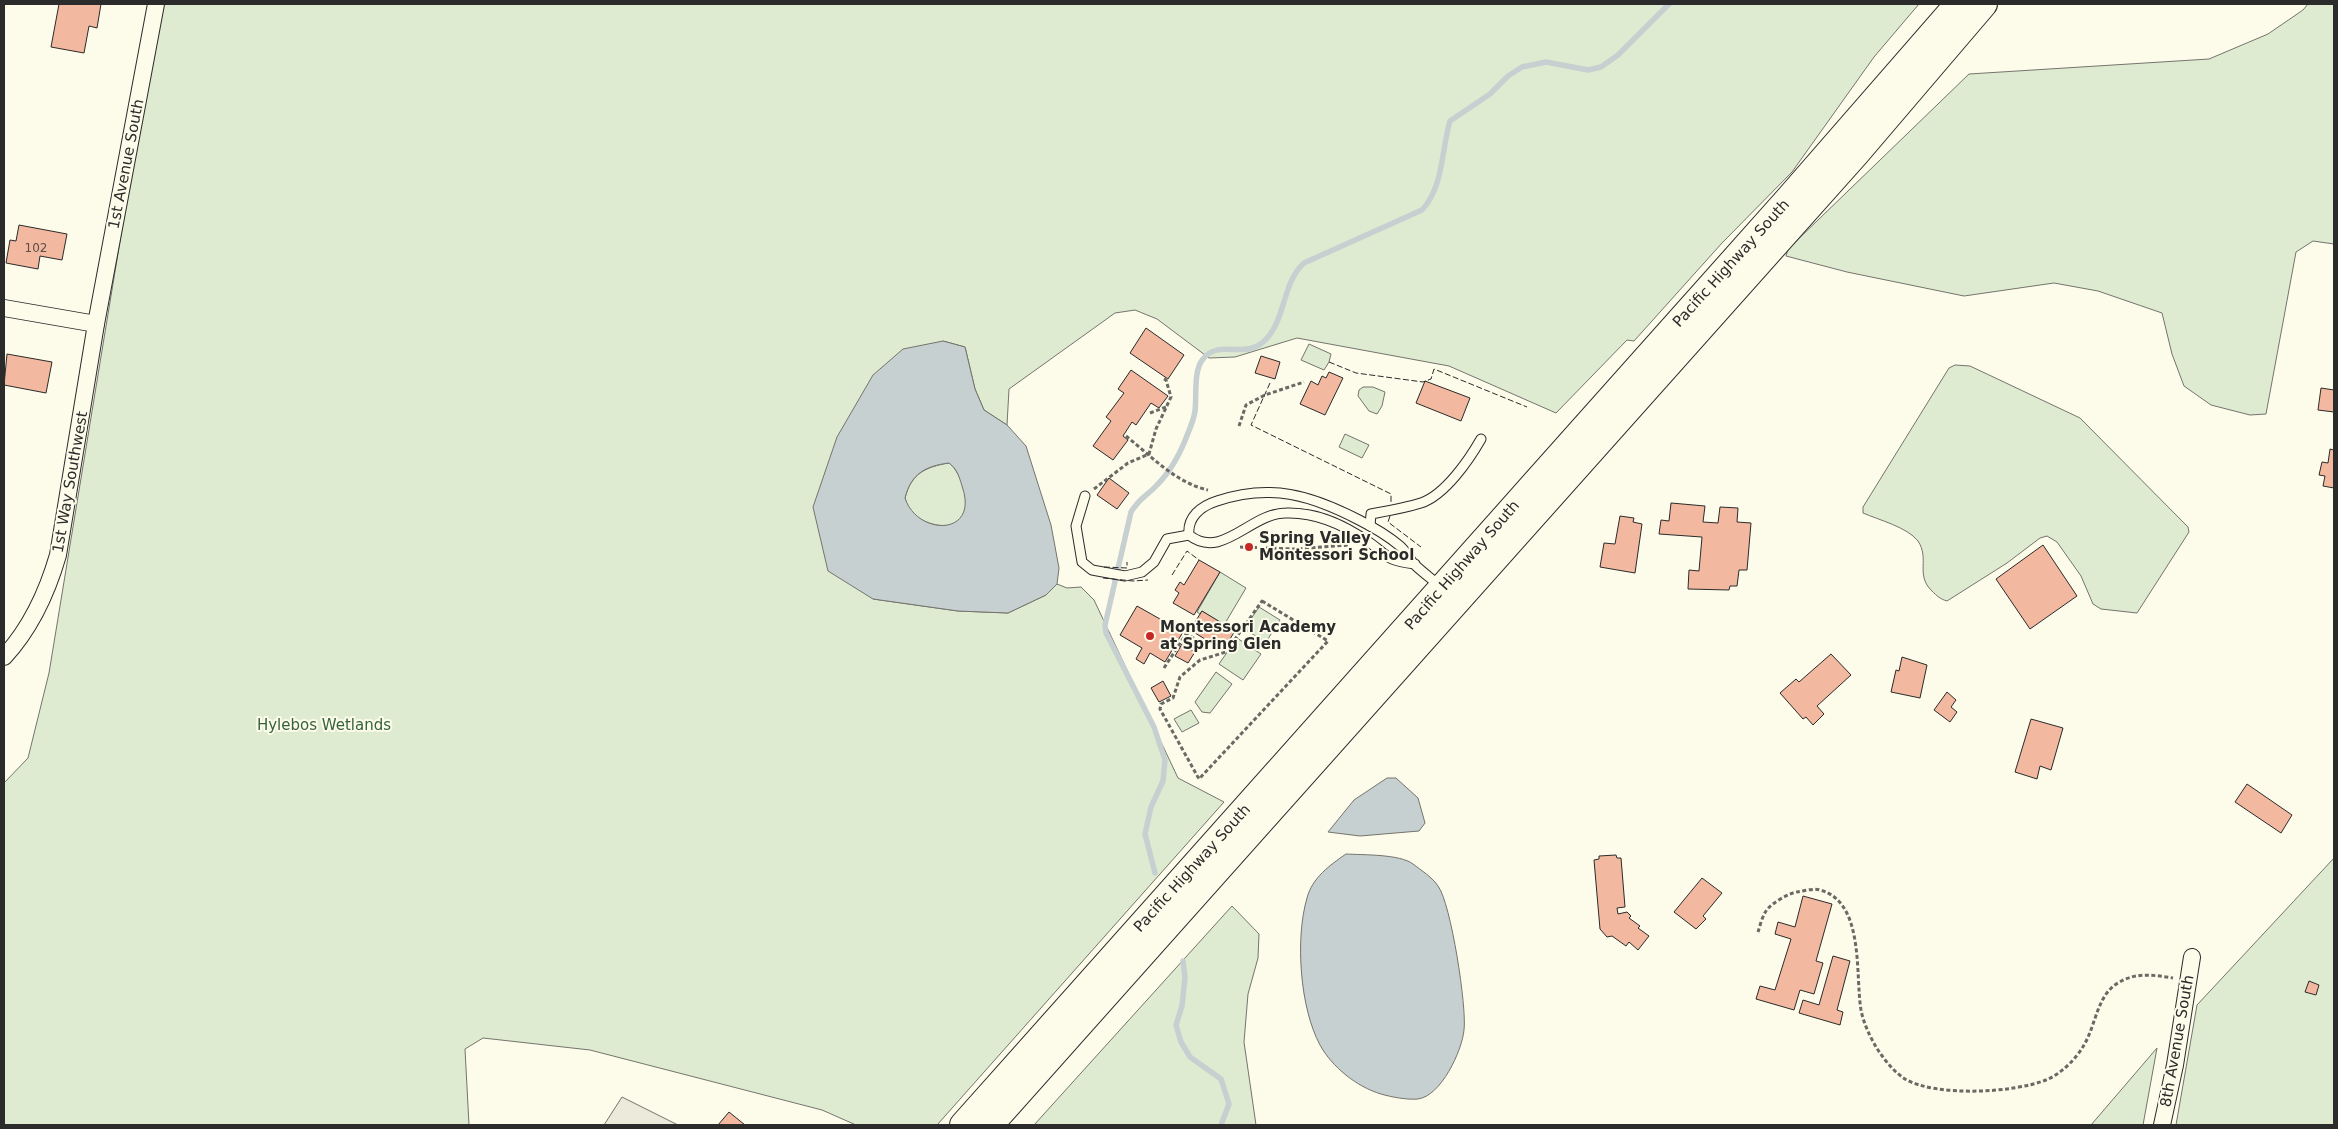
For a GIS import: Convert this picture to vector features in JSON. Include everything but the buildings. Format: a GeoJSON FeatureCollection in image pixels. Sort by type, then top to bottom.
{"type":"FeatureCollection","features":[{"type":"Feature","properties":{"kind":"main road","name":"Pacific Highway South"},"geometry":{"type":"LineString","coordinates":[[963,1125],[1789,198],[1958,4]]}},
{"type":"Feature","properties":{"kind":"main road","name":"Pacific Highway South"},"geometry":{"type":"LineString","coordinates":[[990,1125],[1430,637],[1856,154],[1984,4]]}},
{"type":"Feature","properties":{"kind":"street","name":"1st Avenue South"},"geometry":{"type":"LineString","coordinates":[[96,324],[156,4]]}},
{"type":"Feature","properties":{"kind":"street"},"geometry":{"type":"LineString","coordinates":[[4,308],[96,324]]}},
{"type":"Feature","properties":{"kind":"street","name":"1st Way Southwest"},"geometry":{"type":"LineString","coordinates":[[4,657],[36,614],[47,590],[58,555],[96,324]]}},
{"type":"Feature","properties":{"kind":"street","name":"8th Avenue South"},"geometry":{"type":"LineString","coordinates":[[2162,1125],[2175,1065],[2192,957]]}},
{"type":"Feature","properties":{"kind":"lane"},"geometry":{"type":"LineString","coordinates":[[1370,526],[1371,514],[1423,503],[1447,485],[1467,463],[1481,439]]}},
{"type":"Feature","properties":{"kind":"lane"},"geometry":{"type":"LineString","coordinates":[[1414,564],[1391,559],[1366,540],[1325,519],[1300,512],[1276,513],[1258,520],[1223,541],[1211,544],[1198,542],[1189,535],[1188,526],[1193,515],[1212,503],[1239,494],[1260,491],[1294,495],[1326,503],[1370,526],[1401,547],[1414,564],[1442,588]]}},
{"type":"Feature","properties":{"kind":"lane"},"geometry":{"type":"LineString","coordinates":[[1085,496],[1076,526],[1082,562],[1092,570],[1125,576],[1142,572],[1154,562],[1167,539],[1189,535]]}},
{"type":"Feature","properties":{"kind":"path"},"geometry":{"type":"LineString","coordinates":[[1150,454],[1156,429],[1171,397],[1166,380],[1162,378]]}},
{"type":"Feature","properties":{"kind":"path"},"geometry":{"type":"LineString","coordinates":[[1239,426],[1246,405],[1265,395],[1304,382]]}},
{"type":"Feature","properties":{"kind":"path"},"geometry":{"type":"LineString","coordinates":[[1150,413],[1166,407]]}},
{"type":"Feature","properties":{"kind":"path"},"geometry":{"type":"LineString","coordinates":[[1126,436],[1180,479]]}},
{"type":"Feature","properties":{"kind":"path"},"geometry":{"type":"LineString","coordinates":[[1085,496],[1128,463],[1150,454]]}},
{"type":"Feature","properties":{"kind":"path"},"geometry":{"type":"LineString","coordinates":[[1211,544],[1295,549],[1350,545],[1366,540]]}},
{"type":"Feature","properties":{"kind":"path"},"geometry":{"type":"LineString","coordinates":[[1262,601],[1328,641],[1199,780],[1160,709],[1161,704],[1173,698],[1180,677],[1200,660],[1226,652],[1262,601]]}},
{"type":"Feature","properties":{"kind":"path"},"geometry":{"type":"LineString","coordinates":[[1164,668],[1186,634],[1208,646]]}},
{"type":"Feature","properties":{"kind":"path"},"geometry":{"type":"LineString","coordinates":[[1758,932],[1766,910],[1792,893],[1818,889],[1835,897],[1848,914],[1856,945],[1862,1012],[1877,1048],[1890,1067],[1907,1080],[1927,1087],[1961,1091],[1994,1091],[2046,1080],[2067,1066],[2084,1045],[2107,992],[2118,982],[2133,976],[2152,974],[2188,980]]}},
{"type":"Feature","properties":{"kind":"green space","name":"Hylebos Wetlands"},"geometry":{"type":"Polygon","coordinates":[[[159,4],[1919,4],[1874,57],[1792,172],[1722,243],[1634,341],[1627,340],[1556,413],[1449,366],[1297,338],[1235,357],[1209,358],[1157,319],[1135,310],[1115,313],[1009,389],[1007,425],[984,410],[975,389],[965,347],[943,341],[873,599],[958,611],[1008,613],[1046,595],[1057,584],[1067,588],[1081,587],[1094,600],[1178,778],[1224,802],[937,1125],[856,1125],[822,1110],[590,1050],[483,1038],[465,1049],[469,1125],[4,1125],[4,783],[28,758],[49,673],[159,4]]]}},
{"type":"Feature","properties":{"kind":"green space"},"geometry":{"type":"Polygon","coordinates":[[[2308,4],[2334,4],[2334,244],[2313,241],[2296,252],[2266,414],[2250,415],[2211,405],[2184,386],[2172,354],[2162,313],[2098,291],[2054,283],[1964,296],[1847,272],[1786,256],[1788,249],[1969,74],[2209,59],[2268,34],[2303,10],[2308,4]]]}},
{"type":"Feature","properties":{"kind":"green space"},"geometry":{"type":"Polygon","coordinates":[[[1309,344],[1331,354],[1324,370],[1301,360],[1309,344]]]}},
{"type":"Feature","properties":{"kind":"green space"},"geometry":{"type":"Polygon","coordinates":[[[1955,365],[1970,366],[2080,418],[2188,527],[2189,532],[2137,613],[2101,609],[2093,604],[2081,576],[2057,542],[2047,536],[2040,538],[2007,563],[1947,601],[1937,596],[1924,579],[1923,554],[1918,541],[1900,528],[1863,513],[1863,507],[1949,368],[1955,365]]]}},
{"type":"Feature","properties":{"kind":"green space"},"geometry":{"type":"Polygon","coordinates":[[[1363,387],[1373,387],[1385,392],[1382,406],[1377,414],[1369,411],[1358,396],[1359,390],[1363,387]]]}},
{"type":"Feature","properties":{"kind":"green space"},"geometry":{"type":"Polygon","coordinates":[[[1345,434],[1369,445],[1362,458],[1339,447],[1345,434]]]}},
{"type":"Feature","properties":{"kind":"green space"},"geometry":{"type":"Polygon","coordinates":[[[949,463],[958,474],[962,483],[966,501],[963,517],[952,525],[932,524],[913,514],[908,508],[905,498],[911,483],[920,473],[949,463]]]}},
{"type":"Feature","properties":{"kind":"green space"},"geometry":{"type":"Polygon","coordinates":[[[1220,572],[1246,588],[1224,625],[1202,611],[1200,614],[1197,612],[1220,572]]]}},
{"type":"Feature","properties":{"kind":"green space"},"geometry":{"type":"Polygon","coordinates":[[[1259,607],[1280,620],[1266,642],[1244,629],[1259,607]]]}},
{"type":"Feature","properties":{"kind":"green space"},"geometry":{"type":"Polygon","coordinates":[[[1237,638],[1261,654],[1243,680],[1219,664],[1237,638]]]}},
{"type":"Feature","properties":{"kind":"green space"},"geometry":{"type":"Polygon","coordinates":[[[1216,672],[1232,684],[1210,713],[1202,712],[1195,702],[1216,672]]]}},
{"type":"Feature","properties":{"kind":"green space"},"geometry":{"type":"Polygon","coordinates":[[[1191,710],[1199,723],[1182,732],[1174,719],[1191,710]]]}},
{"type":"Feature","properties":{"kind":"green space"},"geometry":{"type":"Polygon","coordinates":[[[2334,858],[2334,1125],[2176,1125],[2197,1005],[2334,858]]]}},
{"type":"Feature","properties":{"kind":"green space"},"geometry":{"type":"Polygon","coordinates":[[[1232,906],[1259,934],[1258,958],[1248,994],[1244,1042],[1256,1125],[1034,1125],[1232,906]]]}},
{"type":"Feature","properties":{"kind":"green space"},"geometry":{"type":"Polygon","coordinates":[[[2157,1048],[2143,1125],[2091,1125],[2157,1048]]]}},
{"type":"Feature","properties":{"kind":"shaded area"},"geometry":{"type":"Polygon","coordinates":[[[943,341],[965,347],[975,389],[984,410],[1007,425],[1026,446],[1051,525],[1059,568],[1057,584],[1046,595],[1008,613],[958,611],[873,599],[828,571],[813,507],[837,437],[873,375],[903,349],[943,341]],[[949,463],[933,466],[920,473],[911,483],[905,498],[912,510],[922,519],[933,524],[945,525],[955,522],[962,515],[965,503],[962,486],[957,473],[949,463]]]}},
{"type":"Feature","properties":{"kind":"shaded area"},"geometry":{"type":"Polygon","coordinates":[[[1387,778],[1396,778],[1418,798],[1425,823],[1419,831],[1360,836],[1328,832],[1354,800],[1387,778]]]}},
{"type":"Feature","properties":{"kind":"shaded area"},"geometry":{"type":"Polygon","coordinates":[[[1346,854],[1399,858],[1413,864],[1436,883],[1443,896],[1448,913],[1461,979],[1464,1030],[1455,1060],[1449,1071],[1435,1090],[1418,1099],[1399,1098],[1381,1094],[1354,1081],[1331,1061],[1313,1030],[1304,993],[1302,973],[1301,933],[1303,915],[1309,891],[1317,878],[1346,854]]]}},
{"type":"Feature","properties":{"kind":"shaded area"},"geometry":{"type":"Polygon","coordinates":[[[622,1097],[678,1125],[604,1125],[622,1097]]]}},
{"type":"Feature","properties":{"kind":"waterway"},"geometry":{"type":"LineString","coordinates":[[1155,873],[1145,834],[1151,807],[1163,781],[1165,760],[1154,727],[1106,633],[1105,625],[1131,512],[1167,474],[1182,447],[1195,414],[1197,377],[1200,364],[1210,353],[1217,350],[1243,350],[1260,345],[1274,328],[1292,279],[1304,263],[1422,210],[1429,201],[1438,179],[1450,121],[1490,94],[1508,76],[1522,67],[1546,62],[1588,70],[1601,67],[1618,55],[1669,4]]}},
{"type":"Feature","properties":{"kind":"waterway"},"geometry":{"type":"LineString","coordinates":[[1183,961],[1185,977],[1182,1006],[1176,1025],[1181,1042],[1190,1057],[1221,1079],[1229,1104],[1221,1125]]}},
{"type":"Feature","properties":{"kind":"fence"},"geometry":{"type":"LineString","coordinates":[[1329,362],[1356,373],[1423,382],[1431,379],[1434,369],[1527,407]]}},
{"type":"Feature","properties":{"kind":"fence"},"geometry":{"type":"LineString","coordinates":[[1270,383],[1251,425],[1391,494],[1391,504]]}},
{"type":"Feature","properties":{"kind":"fence"},"geometry":{"type":"LineString","coordinates":[[1390,516],[1388,522],[1421,547]]}},
{"type":"Feature","properties":{"kind":"fence"},"geometry":{"type":"LineString","coordinates":[[1172,575],[1187,551],[1199,560]]}},
{"type":"Feature","properties":{"kind":"fence"},"geometry":{"type":"LineString","coordinates":[[1104,567],[1127,568],[1127,562]]}},
{"type":"Feature","properties":{"kind":"fence"},"geometry":{"type":"LineString","coordinates":[[1103,578],[1133,581],[1148,580]]}},
{"type":"Feature","properties":{"kind":"place","name":"Spring Valley Montessori School"},"geometry":{"type":"Point","coordinates":[1249,547]}},
{"type":"Feature","properties":{"kind":"place","name":"Montessori Academy at Spring Glen"},"geometry":{"type":"Point","coordinates":[1150,636]}}]}
